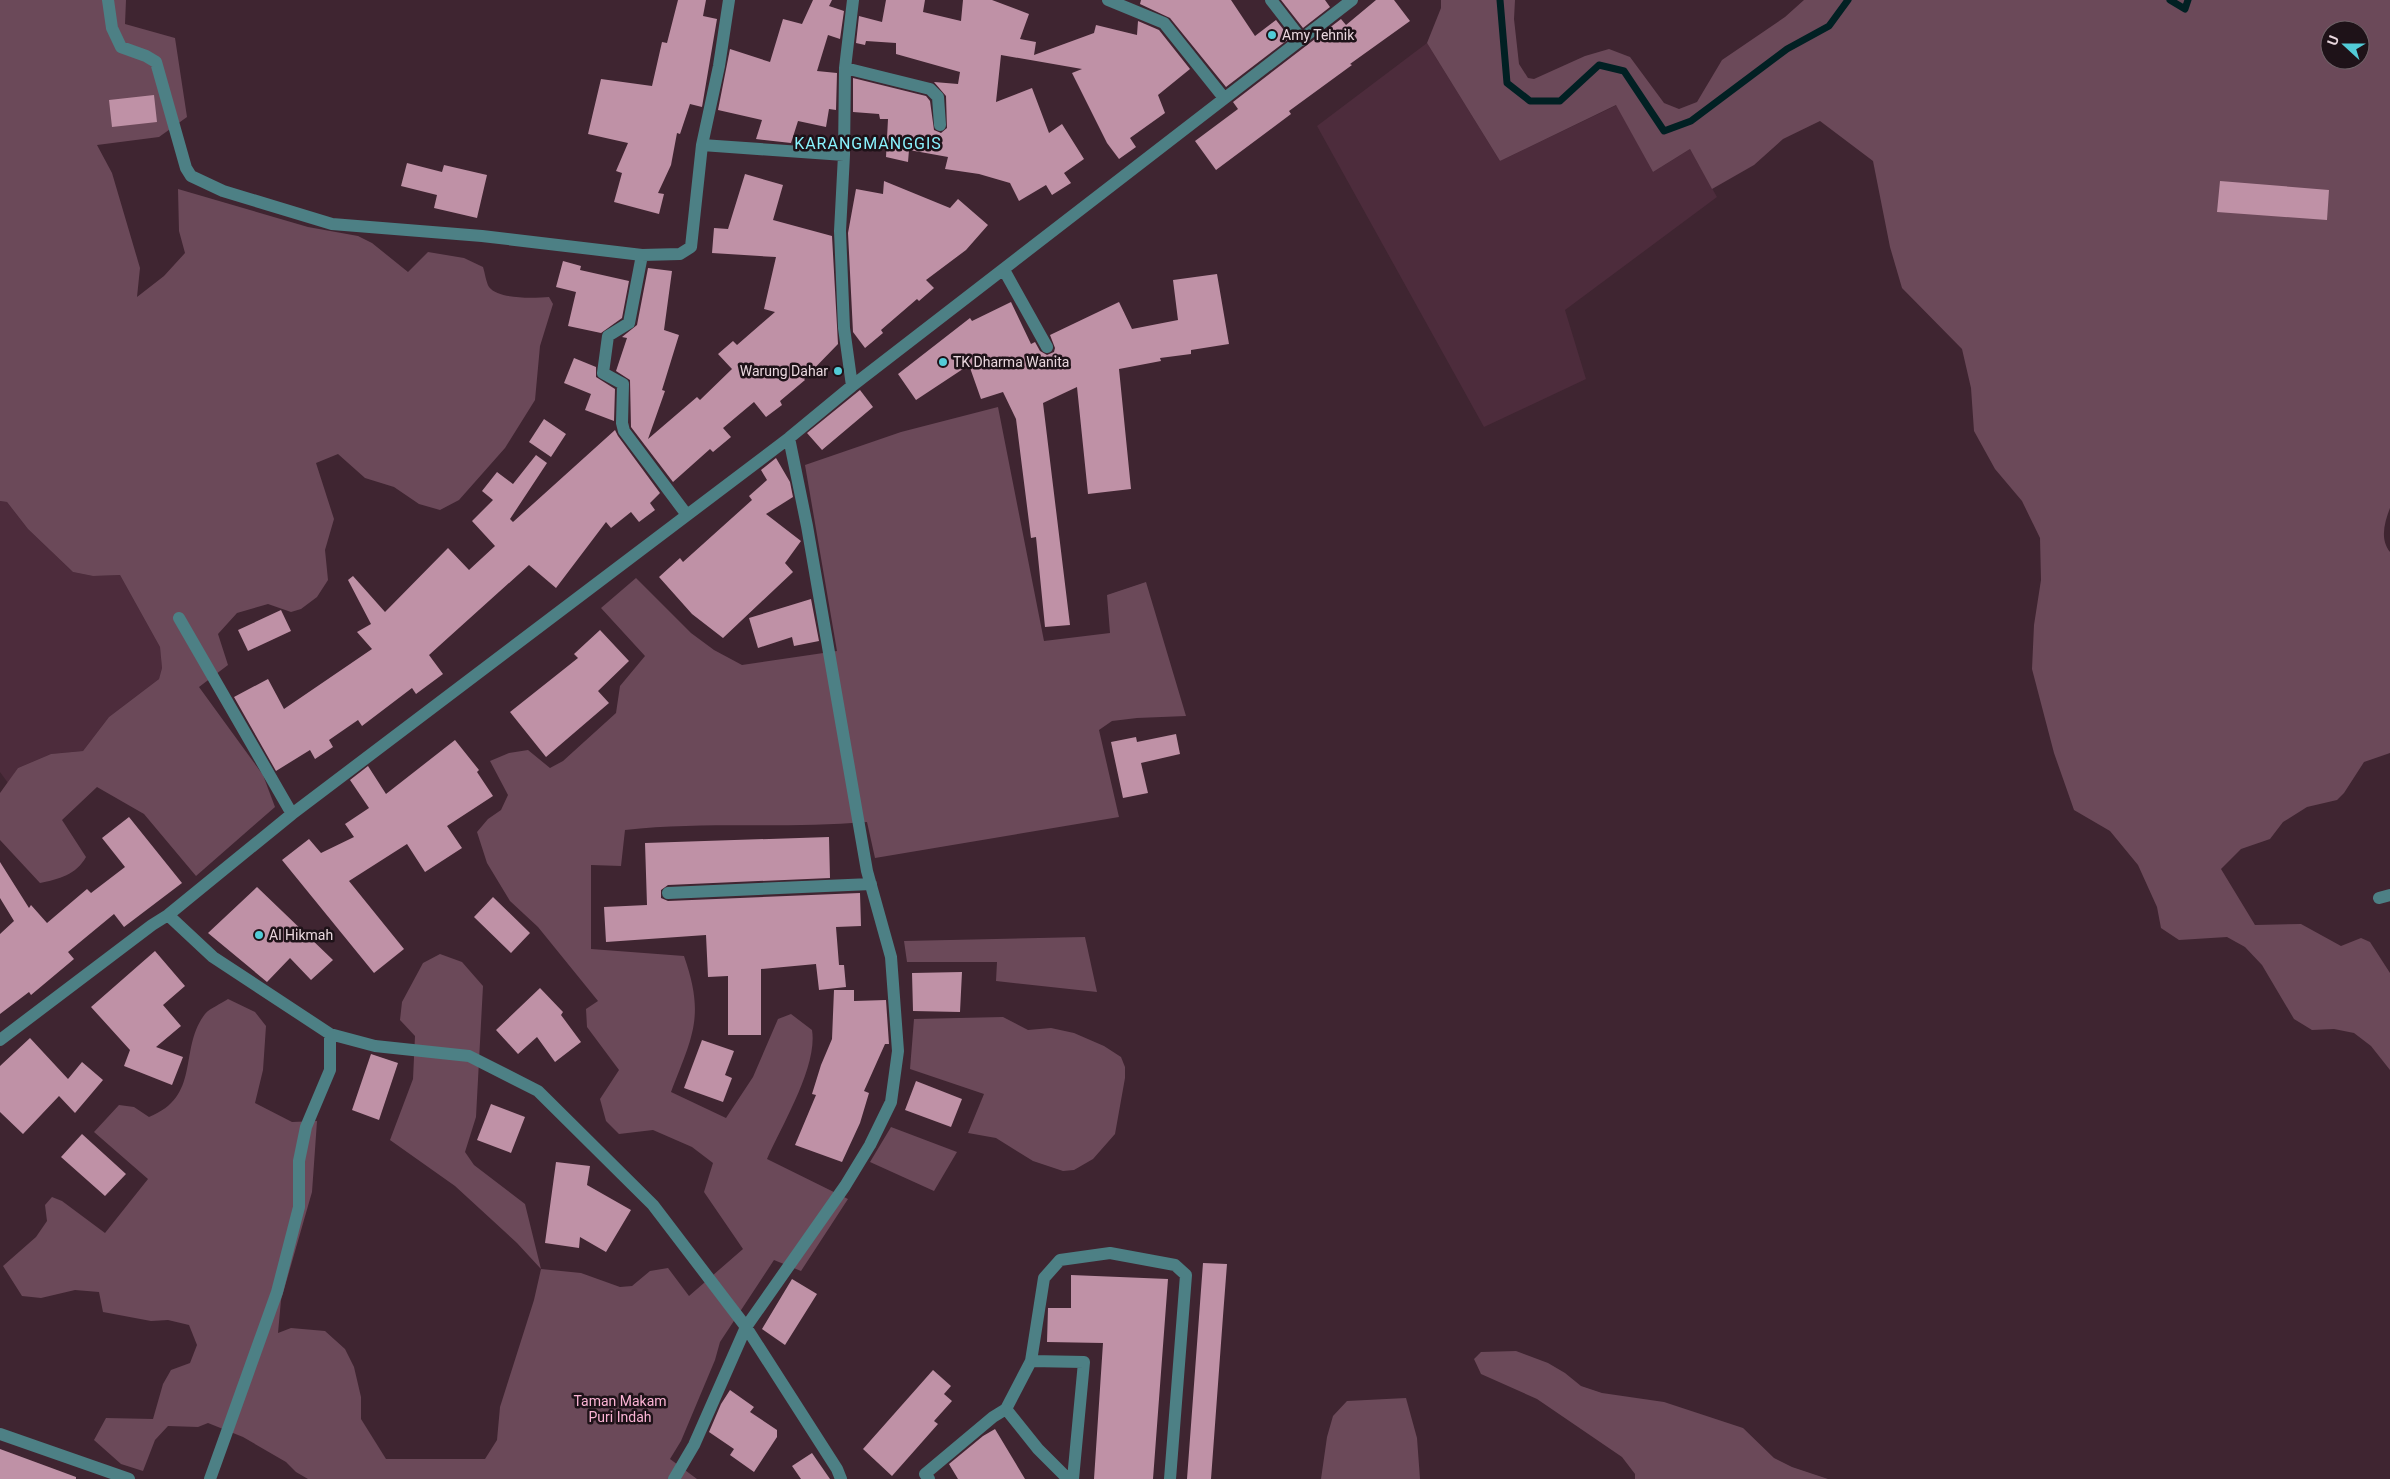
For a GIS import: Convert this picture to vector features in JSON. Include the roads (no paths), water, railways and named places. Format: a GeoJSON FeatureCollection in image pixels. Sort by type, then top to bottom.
{"type":"FeatureCollection","features":[{"type":"Feature","properties":{"kind":"street"},"geometry":{"type":"LineString","coordinates":[[108,0],[112,28],[121,47],[146,56],[156,62],[186,168],[191,176],[199,181],[222,191],[332,224],[482,236],[642,255],[680,254],[691,247],[702,145],[719,66],[729,0]]}},
{"type":"Feature","properties":{"kind":"street"},"geometry":{"type":"LineString","coordinates":[[852,386],[844,328],[840,231],[844,155],[845,68],[853,0]]}},
{"type":"Feature","properties":{"kind":"street"},"geometry":{"type":"LineString","coordinates":[[1108,0],[1164,23],[1224,98]]}},
{"type":"Feature","properties":{"kind":"street"},"geometry":{"type":"LineString","coordinates":[[1271,0],[1302,40]]}},
{"type":"Feature","properties":{"kind":"street"},"geometry":{"type":"LineString","coordinates":[[0,1040],[152,925],[168,916],[292,814],[789,438],[852,386],[1224,98],[1302,40],[1345,2]]}},
{"type":"Feature","properties":{"kind":"street"},"geometry":{"type":"LineString","coordinates":[[845,68],[930,89],[938,96],[940,125]]}},
{"type":"Feature","properties":{"kind":"street"},"geometry":{"type":"LineString","coordinates":[[702,145],[844,155]]}},
{"type":"Feature","properties":{"kind":"street"},"geometry":{"type":"LineString","coordinates":[[642,255],[629,323],[608,336],[603,373],[623,384],[622,423],[624,431],[687,515]]}},
{"type":"Feature","properties":{"kind":"street"},"geometry":{"type":"LineString","coordinates":[[1004,270],[1047,346]]}},
{"type":"Feature","properties":{"kind":"street"},"geometry":{"type":"LineString","coordinates":[[674,1479],[694,1445],[746,1327],[862,1161],[891,1102],[898,1051],[892,957],[871,884],[789,438]]}},
{"type":"Feature","properties":{"kind":"street"},"geometry":{"type":"LineString","coordinates":[[180,618],[292,814]]}},
{"type":"Feature","properties":{"kind":"street"},"geometry":{"type":"LineString","coordinates":[[668,893],[871,884]]}},
{"type":"Feature","properties":{"kind":"street"},"geometry":{"type":"LineString","coordinates":[[168,916],[212,957],[330,1034],[375,1046],[469,1056],[538,1091],[653,1205],[746,1327],[837,1469],[841,1479]]}},
{"type":"Feature","properties":{"kind":"street"},"geometry":{"type":"LineString","coordinates":[[210,1479],[277,1292],[299,1207],[299,1161],[306,1128],[330,1070],[330,1034]]}},
{"type":"Feature","properties":{"kind":"street"},"geometry":{"type":"LineString","coordinates":[[924,1477],[993,1416],[1006,1409],[1031,1361],[1044,1278],[1060,1260],[1110,1253],[1175,1265],[1186,1275],[1170,1479]]}},
{"type":"Feature","properties":{"kind":"street"},"geometry":{"type":"LineString","coordinates":[[1031,1361],[1084,1362],[1072,1479]]}},
{"type":"Feature","properties":{"kind":"street"},"geometry":{"type":"LineString","coordinates":[[1006,1409],[1038,1449],[1068,1479]]}},
{"type":"Feature","properties":{"kind":"street"},"geometry":{"type":"LineString","coordinates":[[0,1434],[129,1479]]}},
{"type":"Feature","properties":{"kind":"waterway"},"geometry":{"type":"LineString","coordinates":[[1500,0],[1507,83],[1530,101],[1560,101],[1599,65],[1624,71],[1664,131],[1691,121],[1787,49],[1829,26],[1848,0]]}},
{"type":"Feature","properties":{"kind":"waterway"},"geometry":{"type":"LineString","coordinates":[[2170,0],[2185,9],[2188,0]]}},
{"type":"Feature","properties":{"kind":"place","name":"Amy Tehnik"},"geometry":{"type":"Point","coordinates":[1272,35]}},
{"type":"Feature","properties":{"kind":"place","name":"TK Dharma Wanita"},"geometry":{"type":"Point","coordinates":[943,362]}},
{"type":"Feature","properties":{"kind":"place","name":"Warung Dahar"},"geometry":{"type":"Point","coordinates":[838,371]}},
{"type":"Feature","properties":{"kind":"place","name":"Al Hikmah"},"geometry":{"type":"Point","coordinates":[259,935]}},
{"type":"Feature","properties":{"kind":"district","name":"KARANGMANGGIS"},"geometry":{"type":"Point","coordinates":[868,143]}},
{"type":"Feature","properties":{"kind":"park label","name":"Taman Makam Puri Indah"},"geometry":{"type":"Point","coordinates":[620,1409]}}]}
